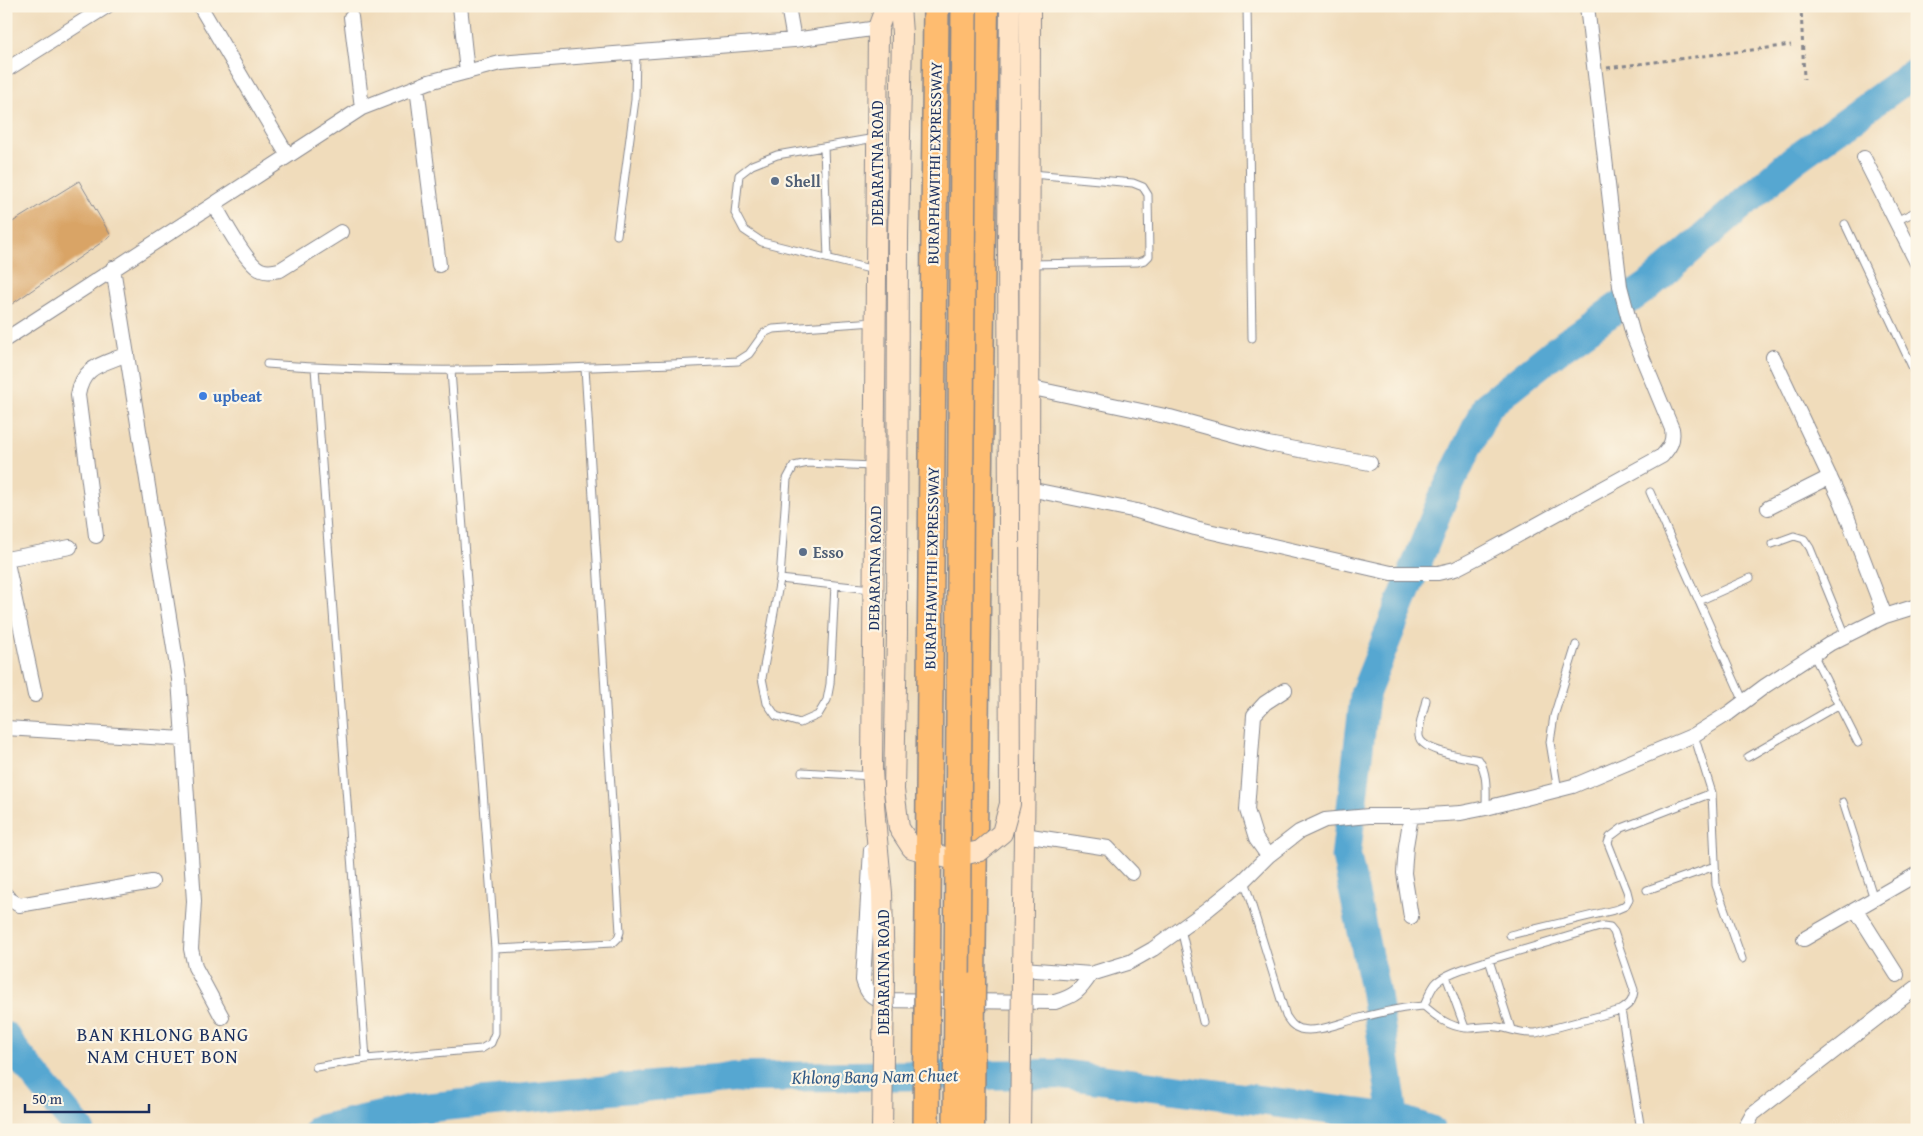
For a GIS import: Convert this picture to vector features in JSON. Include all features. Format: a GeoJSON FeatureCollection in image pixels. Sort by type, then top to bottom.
{"type":"FeatureCollection","features":[{"type":"Feature","properties":{"kind":"highway"},"geometry":{"type":"LineString","coordinates":[[917,1130],[926,6]]}},
{"type":"Feature","properties":{"kind":"highway","name":"BURAPHAWITHI EXPRESSWAY"},"geometry":{"type":"LineString","coordinates":[[926,1130],[936,6]]}},
{"type":"Feature","properties":{"kind":"highway","name":"BURAPHAWITHI EXPRESSWAY"},"geometry":{"type":"LineString","coordinates":[[956,1130],[964,6]]}},
{"type":"Feature","properties":{"kind":"highway"},"geometry":{"type":"LineString","coordinates":[[973,1130],[987,6]]}},
{"type":"Feature","properties":{"kind":"main road","name":"DEBARATNA ROAD"},"geometry":{"type":"LineString","coordinates":[[882,1130],[884,979],[882,893],[874,818],[873,776],[878,28],[886,6]]}},
{"type":"Feature","properties":{"kind":"main road"},"geometry":{"type":"LineString","coordinates":[[900,6],[902,34],[898,236],[897,633],[894,790],[899,828],[912,848],[948,858],[980,851],[1002,832],[1010,804],[1008,243],[1010,6]]}},
{"type":"Feature","properties":{"kind":"main road"},"geometry":{"type":"LineString","coordinates":[[1020,1129],[1029,489],[1030,6]]}},
{"type":"Feature","properties":{"kind":"street"},"geometry":{"type":"LineString","coordinates":[[6,70],[107,6]]}},
{"type":"Feature","properties":{"kind":"street"},"geometry":{"type":"LineString","coordinates":[[200,6],[288,156]]}},
{"type":"Feature","properties":{"kind":"street"},"geometry":{"type":"LineString","coordinates":[[460,6],[467,72]]}},
{"type":"Feature","properties":{"kind":"street"},"geometry":{"type":"LineString","coordinates":[[788,6],[794,40]]}},
{"type":"Feature","properties":{"kind":"street"},"geometry":{"type":"LineString","coordinates":[[1029,489],[1137,511],[1195,528],[1391,573],[1438,573],[1455,569],[1480,556],[1662,456],[1670,447],[1673,437],[1672,429],[1632,335],[1620,286],[1586,6]]}},
{"type":"Feature","properties":{"kind":"street"},"geometry":{"type":"LineString","coordinates":[[351,17],[362,108]]}},
{"type":"Feature","properties":{"kind":"street"},"geometry":{"type":"LineString","coordinates":[[6,339],[362,108],[417,87],[500,63],[794,40],[878,28]]}},
{"type":"Feature","properties":{"kind":"street"},"geometry":{"type":"LineString","coordinates":[[417,87],[440,265]]}},
{"type":"Feature","properties":{"kind":"street"},"geometry":{"type":"LineString","coordinates":[[1864,158],[1917,263]]}},
{"type":"Feature","properties":{"kind":"street"},"geometry":{"type":"LineString","coordinates":[[214,204],[240,247],[259,270],[269,272],[280,270],[341,232]]}},
{"type":"Feature","properties":{"kind":"street"},"geometry":{"type":"LineString","coordinates":[[113,268],[179,679],[194,901],[191,949],[195,968],[222,1016]]}},
{"type":"Feature","properties":{"kind":"street"},"geometry":{"type":"LineString","coordinates":[[96,536],[78,395],[80,382],[90,370],[127,354]]}},
{"type":"Feature","properties":{"kind":"street"},"geometry":{"type":"LineString","coordinates":[[1773,357],[1842,503],[1886,616]]}},
{"type":"Feature","properties":{"kind":"street"},"geometry":{"type":"LineString","coordinates":[[1028,387],[1170,417],[1268,444],[1370,463]]}},
{"type":"Feature","properties":{"kind":"street"},"geometry":{"type":"LineString","coordinates":[[1768,508],[1830,477]]}},
{"type":"Feature","properties":{"kind":"street"},"geometry":{"type":"LineString","coordinates":[[35,695],[6,559],[70,547]]}},
{"type":"Feature","properties":{"kind":"street"},"geometry":{"type":"LineString","coordinates":[[1022,972],[1091,974],[1130,962],[1181,929],[1244,880],[1268,856],[1299,832],[1325,820],[1369,816],[1461,813],[1558,791],[1694,735],[1812,654],[1886,616],[1917,606]]}},
{"type":"Feature","properties":{"kind":"street"},"geometry":{"type":"LineString","coordinates":[[1268,856],[1256,839],[1247,810],[1254,715],[1266,703],[1285,690]]}},
{"type":"Feature","properties":{"kind":"street"},"geometry":{"type":"LineString","coordinates":[[6,728],[183,739]]}},
{"type":"Feature","properties":{"kind":"street"},"geometry":{"type":"LineString","coordinates":[[1410,816],[1404,873],[1411,917]]}},
{"type":"Feature","properties":{"kind":"street"},"geometry":{"type":"LineString","coordinates":[[874,818],[864,980],[865,989],[871,996],[878,1000],[1055,1002],[1068,998],[1081,990],[1091,974]]}},
{"type":"Feature","properties":{"kind":"street"},"geometry":{"type":"LineString","coordinates":[[1024,835],[1108,848],[1132,873]]}},
{"type":"Feature","properties":{"kind":"street"},"geometry":{"type":"LineString","coordinates":[[1804,939],[1917,874]]}},
{"type":"Feature","properties":{"kind":"street"},"geometry":{"type":"LineString","coordinates":[[6,895],[9,900],[19,905],[152,882]]}},
{"type":"Feature","properties":{"kind":"street"},"geometry":{"type":"LineString","coordinates":[[1856,910],[1897,975]]}},
{"type":"Feature","properties":{"kind":"street"},"geometry":{"type":"LineString","coordinates":[[1744,1130],[1753,1114],[1917,987]]}},
{"type":"Feature","properties":{"kind":"lane"},"geometry":{"type":"LineString","coordinates":[[1247,6],[1252,338]]}},
{"type":"Feature","properties":{"kind":"lane"},"geometry":{"type":"LineString","coordinates":[[617,235],[635,100],[636,52]]}},
{"type":"Feature","properties":{"kind":"lane"},"geometry":{"type":"LineString","coordinates":[[876,271],[762,242],[744,230],[735,213],[739,175],[752,165],[777,155],[878,138]]}},
{"type":"Feature","properties":{"kind":"lane"},"geometry":{"type":"LineString","coordinates":[[824,147],[828,258]]}},
{"type":"Feature","properties":{"kind":"lane"},"geometry":{"type":"LineString","coordinates":[[1029,264],[1138,262],[1145,260],[1148,256],[1148,195],[1144,187],[1133,183],[1030,174]]}},
{"type":"Feature","properties":{"kind":"lane"},"geometry":{"type":"LineString","coordinates":[[1896,222],[1917,211]]}},
{"type":"Feature","properties":{"kind":"lane"},"geometry":{"type":"LineString","coordinates":[[1845,224],[1917,377]]}},
{"type":"Feature","properties":{"kind":"lane"},"geometry":{"type":"LineString","coordinates":[[267,364],[315,368],[451,371],[586,368],[738,361],[749,354],[764,333],[773,329],[876,322]]}},
{"type":"Feature","properties":{"kind":"lane"},"geometry":{"type":"LineString","coordinates":[[315,368],[366,1059]]}},
{"type":"Feature","properties":{"kind":"lane"},"geometry":{"type":"LineString","coordinates":[[495,949],[613,943],[618,938],[620,932],[586,368]]}},
{"type":"Feature","properties":{"kind":"lane"},"geometry":{"type":"LineString","coordinates":[[316,1067],[366,1059],[481,1049],[491,1043],[495,1033],[495,949],[451,371]]}},
{"type":"Feature","properties":{"kind":"lane"},"geometry":{"type":"LineString","coordinates":[[835,584],[830,684],[827,700],[818,716],[800,722],[776,716],[767,703],[762,678],[780,579],[787,479],[794,466],[808,463],[875,466]]}},
{"type":"Feature","properties":{"kind":"lane"},"geometry":{"type":"LineString","coordinates":[[1650,492],[1744,702]]}},
{"type":"Feature","properties":{"kind":"lane"},"geometry":{"type":"LineString","coordinates":[[1772,544],[1794,536],[1804,539],[1810,548],[1846,636]]}},
{"type":"Feature","properties":{"kind":"lane"},"geometry":{"type":"LineString","coordinates":[[1699,601],[1750,578]]}},
{"type":"Feature","properties":{"kind":"lane"},"geometry":{"type":"LineString","coordinates":[[780,579],[874,589]]}},
{"type":"Feature","properties":{"kind":"lane"},"geometry":{"type":"LineString","coordinates":[[1558,791],[1550,742],[1554,716],[1576,645]]}},
{"type":"Feature","properties":{"kind":"lane"},"geometry":{"type":"LineString","coordinates":[[1812,654],[1858,743]]}},
{"type":"Feature","properties":{"kind":"lane"},"geometry":{"type":"LineString","coordinates":[[1426,700],[1419,737],[1423,745],[1435,750],[1479,760],[1484,767],[1486,780],[1486,808]]}},
{"type":"Feature","properties":{"kind":"lane"},"geometry":{"type":"LineString","coordinates":[[1748,757],[1838,705]]}},
{"type":"Feature","properties":{"kind":"lane"},"geometry":{"type":"LineString","coordinates":[[1694,735],[1712,793],[1716,885],[1742,959]]}},
{"type":"Feature","properties":{"kind":"lane"},"geometry":{"type":"LineString","coordinates":[[802,772],[873,776]]}},
{"type":"Feature","properties":{"kind":"lane"},"geometry":{"type":"LineString","coordinates":[[1510,935],[1625,906],[1629,899],[1628,891],[1608,843],[1610,837],[1622,828],[1712,793]]}},
{"type":"Feature","properties":{"kind":"lane"},"geometry":{"type":"LineString","coordinates":[[1843,802],[1874,899]]}},
{"type":"Feature","properties":{"kind":"lane"},"geometry":{"type":"LineString","coordinates":[[1647,890],[1714,866]]}},
{"type":"Feature","properties":{"kind":"lane"},"geometry":{"type":"LineString","coordinates":[[1244,880],[1286,1016],[1293,1026],[1301,1029],[1322,1028],[1411,1006],[1424,1006],[1440,1020],[1451,1025],[1466,1028],[1494,1026],[1511,1029],[1522,1034],[1536,1033],[1621,1010],[1631,1003],[1634,990],[1614,932],[1610,927],[1603,926],[1489,960],[1446,976],[1436,982],[1424,1006]]}},
{"type":"Feature","properties":{"kind":"lane"},"geometry":{"type":"LineString","coordinates":[[1181,929],[1203,1022]]}},
{"type":"Feature","properties":{"kind":"lane"},"geometry":{"type":"LineString","coordinates":[[1489,960],[1511,1029]]}},
{"type":"Feature","properties":{"kind":"lane"},"geometry":{"type":"LineString","coordinates":[[1446,976],[1466,1028]]}},
{"type":"Feature","properties":{"kind":"lane"},"geometry":{"type":"LineString","coordinates":[[1621,1010],[1641,1130]]}},
{"type":"Feature","properties":{"kind":"path"},"geometry":{"type":"LineString","coordinates":[[1801,6],[1804,79]]}},
{"type":"Feature","properties":{"kind":"path"},"geometry":{"type":"LineString","coordinates":[[1594,69],[1791,45]]}},
{"type":"Feature","properties":{"kind":"building"},"geometry":{"type":"Polygon","coordinates":[[[79,181],[111,236],[6,308],[6,226],[79,181]]]}},
{"type":"Feature","properties":{"kind":"waterway"},"geometry":{"type":"LineString","coordinates":[[1394,1118],[1375,991],[1346,854],[1365,693],[1442,500],[1487,406],[1557,350],[1648,286],[1792,161],[1917,71]]}},
{"type":"Feature","properties":{"kind":"waterway"},"geometry":{"type":"LineString","coordinates":[[6,1037],[15,1051],[80,1130]]}},
{"type":"Feature","properties":{"kind":"waterway","name":"Khlong Bang Nam Chuet"},"geometry":{"type":"LineString","coordinates":[[319,1130],[412,1109],[747,1077],[1061,1074],[1394,1118],[1430,1130]]}},
{"type":"Feature","properties":{"kind":"place","name":"Shell"},"geometry":{"type":"Point","coordinates":[775,181]}},
{"type":"Feature","properties":{"kind":"place","name":"upbeat"},"geometry":{"type":"Point","coordinates":[203,396]}},
{"type":"Feature","properties":{"kind":"place","name":"Esso"},"geometry":{"type":"Point","coordinates":[803,552]}},
{"type":"Feature","properties":{"kind":"district","name":"BAN KHLONG BANG NAM CHUET BON"},"geometry":{"type":"Point","coordinates":[163,1045]}}]}
